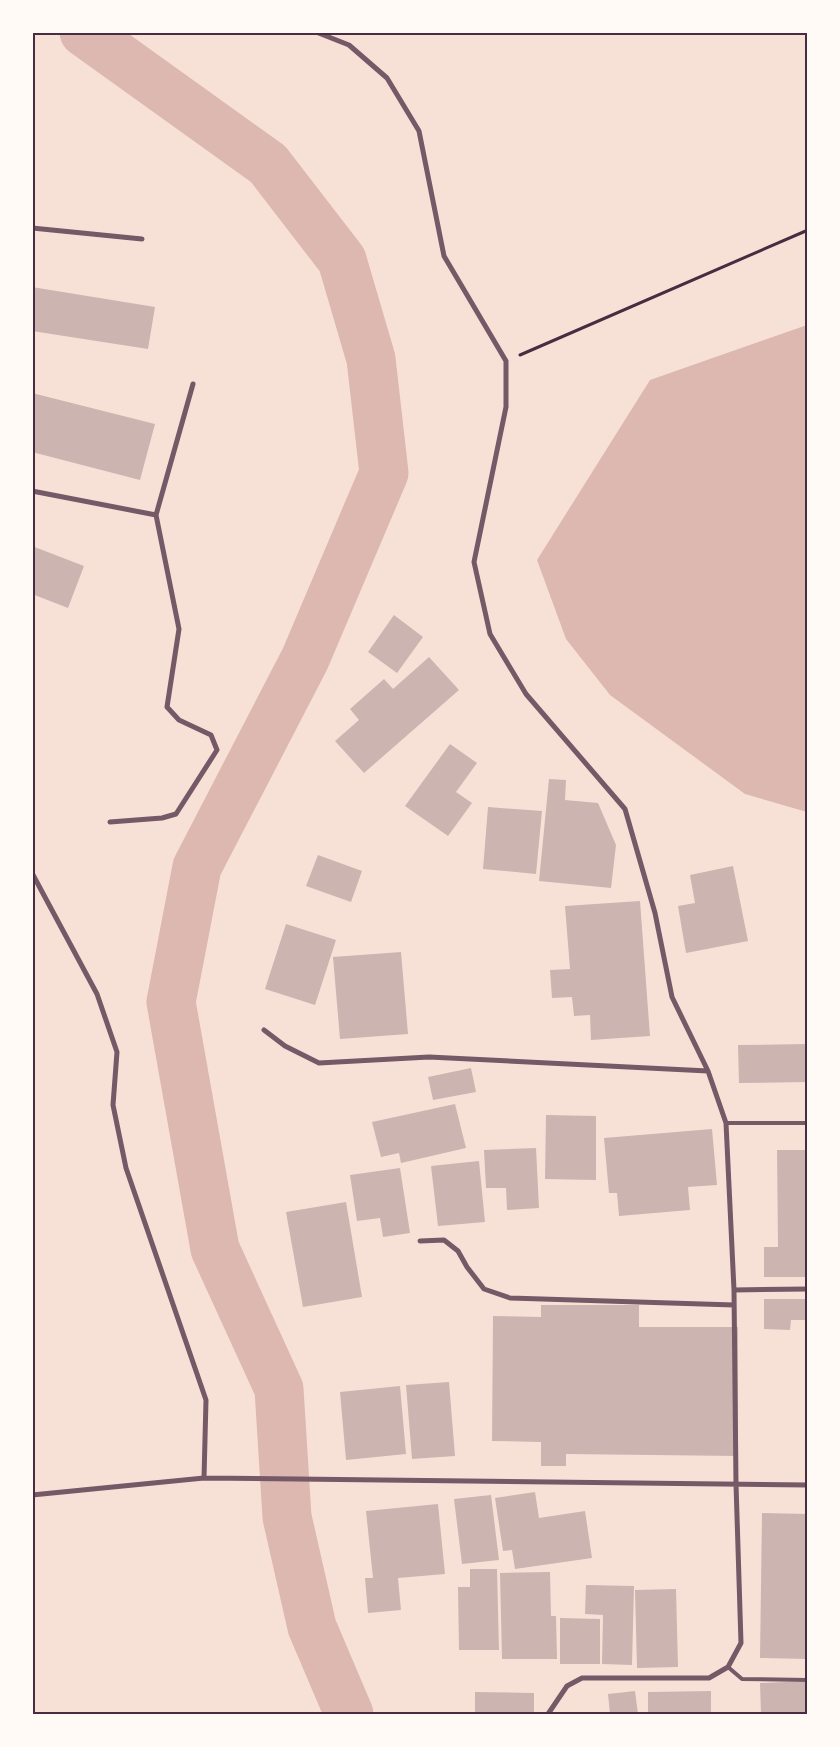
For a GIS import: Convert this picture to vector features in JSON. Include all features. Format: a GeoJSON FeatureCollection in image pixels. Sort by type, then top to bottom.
{"type":"FeatureCollection","features":[{"type":"Feature","properties":{"kind":"street"},"geometry":{"type":"LineString","coordinates":[[316,32],[349,46],[387,78],[419,131],[444,256],[506,361],[506,407],[474,562],[490,634],[526,694],[625,809],[655,913],[672,997],[708,1071],[726,1123],[734,1290],[736,1484],[741,1643],[728,1667],[709,1678],[582,1678],[567,1686],[548,1714]]}},
{"type":"Feature","properties":{"kind":"street"},"geometry":{"type":"LineString","coordinates":[[32,228],[142,239]]}},
{"type":"Feature","properties":{"kind":"street"},"geometry":{"type":"LineString","coordinates":[[110,822],[162,818],[176,814],[217,750],[211,735],[179,720],[167,707],[179,629],[156,515],[193,384]]}},
{"type":"Feature","properties":{"kind":"street"},"geometry":{"type":"LineString","coordinates":[[32,491],[156,515]]}},
{"type":"Feature","properties":{"kind":"street"},"geometry":{"type":"LineString","coordinates":[[32,873],[97,994],[117,1052],[113,1105],[126,1168],[186,1336],[206,1400],[204,1478]]}},
{"type":"Feature","properties":{"kind":"street"},"geometry":{"type":"LineString","coordinates":[[264,1030],[285,1046],[319,1063],[430,1057],[708,1071]]}},
{"type":"Feature","properties":{"kind":"street"},"geometry":{"type":"LineString","coordinates":[[420,1241],[444,1240],[458,1251],[467,1267],[484,1289],[510,1298],[734,1305]]}},
{"type":"Feature","properties":{"kind":"street"},"geometry":{"type":"LineString","coordinates":[[734,1290],[808,1289]]}},
{"type":"Feature","properties":{"kind":"street"},"geometry":{"type":"LineString","coordinates":[[32,1495],[204,1478],[808,1485]]}},
{"type":"Feature","properties":{"kind":"lane"},"geometry":{"type":"LineString","coordinates":[[726,1123],[808,1123]]}},
{"type":"Feature","properties":{"kind":"lane"},"geometry":{"type":"LineString","coordinates":[[728,1667],[742,1679],[808,1680]]}},
{"type":"Feature","properties":{"kind":"path"},"geometry":{"type":"LineString","coordinates":[[506,361],[808,230]]}},
{"type":"Feature","properties":{"kind":"shaded area"},"geometry":{"type":"Polygon","coordinates":[[[807,325],[807,812],[745,794],[610,695],[566,639],[537,560],[650,380],[807,325]]]}},
{"type":"Feature","properties":{"kind":"building"},"geometry":{"type":"Polygon","coordinates":[[[32,287],[155,307],[148,349],[32,331],[32,287]]]}},
{"type":"Feature","properties":{"kind":"building"},"geometry":{"type":"Polygon","coordinates":[[[32,393],[155,424],[140,480],[32,452],[32,393]]]}},
{"type":"Feature","properties":{"kind":"building"},"geometry":{"type":"Polygon","coordinates":[[[32,546],[84,566],[68,608],[32,594],[32,546]]]}},
{"type":"Feature","properties":{"kind":"building"},"geometry":{"type":"Polygon","coordinates":[[[394,615],[423,637],[397,673],[368,652],[394,615]]]}},
{"type":"Feature","properties":{"kind":"building"},"geometry":{"type":"Polygon","coordinates":[[[429,657],[459,690],[364,773],[335,741],[359,720],[350,709],[384,679],[393,689],[429,657]]]}},
{"type":"Feature","properties":{"kind":"building"},"geometry":{"type":"Polygon","coordinates":[[[450,744],[477,763],[456,792],[472,803],[448,836],[405,806],[450,744]]]}},
{"type":"Feature","properties":{"kind":"building"},"geometry":{"type":"Polygon","coordinates":[[[549,779],[566,780],[565,800],[598,803],[616,845],[611,888],[539,881],[549,779]]]}},
{"type":"Feature","properties":{"kind":"building"},"geometry":{"type":"Polygon","coordinates":[[[488,807],[542,811],[536,874],[483,869],[488,807]]]}},
{"type":"Feature","properties":{"kind":"building"},"geometry":{"type":"Polygon","coordinates":[[[318,855],[362,871],[351,902],[306,886],[318,855]]]}},
{"type":"Feature","properties":{"kind":"building"},"geometry":{"type":"Polygon","coordinates":[[[733,866],[748,941],[686,953],[678,906],[695,903],[690,875],[733,866]]]}},
{"type":"Feature","properties":{"kind":"building"},"geometry":{"type":"Polygon","coordinates":[[[640,901],[650,1036],[591,1040],[590,1015],[574,1016],[572,997],[552,998],[550,970],[570,969],[565,906],[640,901]]]}},
{"type":"Feature","properties":{"kind":"building"},"geometry":{"type":"Polygon","coordinates":[[[286,924],[336,940],[315,1005],[265,989],[286,924]]]}},
{"type":"Feature","properties":{"kind":"building"},"geometry":{"type":"Polygon","coordinates":[[[401,952],[408,1034],[340,1039],[333,957],[401,952]]]}},
{"type":"Feature","properties":{"kind":"building"},"geometry":{"type":"Polygon","coordinates":[[[808,1044],[808,1082],[739,1083],[738,1045],[808,1044]]]}},
{"type":"Feature","properties":{"kind":"building"},"geometry":{"type":"Polygon","coordinates":[[[471,1068],[476,1092],[433,1100],[428,1077],[471,1068]]]}},
{"type":"Feature","properties":{"kind":"building"},"geometry":{"type":"Polygon","coordinates":[[[455,1104],[466,1148],[401,1163],[399,1153],[381,1157],[372,1122],[455,1104]]]}},
{"type":"Feature","properties":{"kind":"building"},"geometry":{"type":"Polygon","coordinates":[[[546,1115],[596,1116],[596,1180],[545,1179],[546,1115]]]}},
{"type":"Feature","properties":{"kind":"building"},"geometry":{"type":"Polygon","coordinates":[[[712,1129],[717,1185],[688,1187],[690,1210],[619,1216],[617,1193],[609,1193],[604,1138],[712,1129]]]}},
{"type":"Feature","properties":{"kind":"building"},"geometry":{"type":"Polygon","coordinates":[[[536,1148],[539,1208],[507,1210],[506,1188],[486,1188],[484,1150],[536,1148]]]}},
{"type":"Feature","properties":{"kind":"building"},"geometry":{"type":"Polygon","coordinates":[[[777,1150],[808,1150],[808,1277],[764,1277],[764,1247],[778,1247],[777,1150]]]}},
{"type":"Feature","properties":{"kind":"building"},"geometry":{"type":"Polygon","coordinates":[[[479,1161],[485,1222],[438,1226],[431,1166],[479,1161]]]}},
{"type":"Feature","properties":{"kind":"building"},"geometry":{"type":"Polygon","coordinates":[[[400,1168],[410,1233],[383,1237],[380,1218],[357,1221],[350,1175],[400,1168]]]}},
{"type":"Feature","properties":{"kind":"building"},"geometry":{"type":"Polygon","coordinates":[[[346,1202],[362,1297],[303,1307],[286,1212],[346,1202]]]}},
{"type":"Feature","properties":{"kind":"building"},"geometry":{"type":"Polygon","coordinates":[[[764,1299],[808,1299],[808,1320],[791,1320],[790,1330],[764,1329],[764,1299]]]}},
{"type":"Feature","properties":{"kind":"building"},"geometry":{"type":"Polygon","coordinates":[[[541,1305],[639,1305],[639,1327],[738,1327],[738,1456],[566,1454],[566,1466],[541,1466],[541,1442],[492,1441],[493,1316],[541,1317],[541,1305]]]}},
{"type":"Feature","properties":{"kind":"building"},"geometry":{"type":"Polygon","coordinates":[[[449,1382],[455,1456],[412,1459],[406,1385],[449,1382]]]}},
{"type":"Feature","properties":{"kind":"building"},"geometry":{"type":"Polygon","coordinates":[[[400,1386],[406,1454],[346,1460],[340,1392],[400,1386]]]}},
{"type":"Feature","properties":{"kind":"building"},"geometry":{"type":"Polygon","coordinates":[[[535,1492],[539,1518],[585,1511],[592,1558],[515,1569],[512,1550],[503,1551],[495,1498],[535,1492]]]}},
{"type":"Feature","properties":{"kind":"building"},"geometry":{"type":"Polygon","coordinates":[[[491,1495],[499,1560],[462,1564],[454,1499],[491,1495]]]}},
{"type":"Feature","properties":{"kind":"building"},"geometry":{"type":"Polygon","coordinates":[[[438,1504],[445,1574],[398,1578],[401,1610],[368,1613],[365,1578],[373,1578],[366,1511],[438,1504]]]}},
{"type":"Feature","properties":{"kind":"building"},"geometry":{"type":"Polygon","coordinates":[[[762,1513],[808,1514],[808,1659],[760,1658],[762,1513]]]}},
{"type":"Feature","properties":{"kind":"building"},"geometry":{"type":"Polygon","coordinates":[[[470,1569],[497,1569],[499,1650],[459,1650],[458,1587],[470,1587],[470,1569]]]}},
{"type":"Feature","properties":{"kind":"building"},"geometry":{"type":"Polygon","coordinates":[[[550,1572],[551,1616],[556,1616],[557,1659],[502,1659],[500,1573],[550,1572]]]}},
{"type":"Feature","properties":{"kind":"building"},"geometry":{"type":"Polygon","coordinates":[[[586,1585],[634,1586],[632,1665],[602,1664],[603,1615],[585,1614],[586,1585]]]}},
{"type":"Feature","properties":{"kind":"building"},"geometry":{"type":"Polygon","coordinates":[[[676,1589],[678,1667],[637,1668],[635,1590],[676,1589]]]}},
{"type":"Feature","properties":{"kind":"building"},"geometry":{"type":"Polygon","coordinates":[[[560,1618],[600,1619],[600,1664],[560,1664],[560,1618]]]}},
{"type":"Feature","properties":{"kind":"building"},"geometry":{"type":"Polygon","coordinates":[[[808,1682],[808,1714],[761,1714],[760,1683],[808,1682]]]}},
{"type":"Feature","properties":{"kind":"building"},"geometry":{"type":"Polygon","coordinates":[[[635,1691],[638,1714],[610,1714],[608,1694],[635,1691]]]}},
{"type":"Feature","properties":{"kind":"building"},"geometry":{"type":"Polygon","coordinates":[[[711,1691],[711,1714],[648,1714],[648,1692],[711,1691]]]}},
{"type":"Feature","properties":{"kind":"building"},"geometry":{"type":"Polygon","coordinates":[[[475,1692],[534,1693],[534,1714],[475,1714],[475,1692]]]}},
{"type":"Feature","properties":{"kind":"waterway"},"geometry":{"type":"LineString","coordinates":[[84,32],[268,164],[342,260],[371,359],[384,473],[305,659],[197,867],[171,1002],[215,1249],[279,1389],[287,1517],[312,1627],[349,1714]]}}]}
